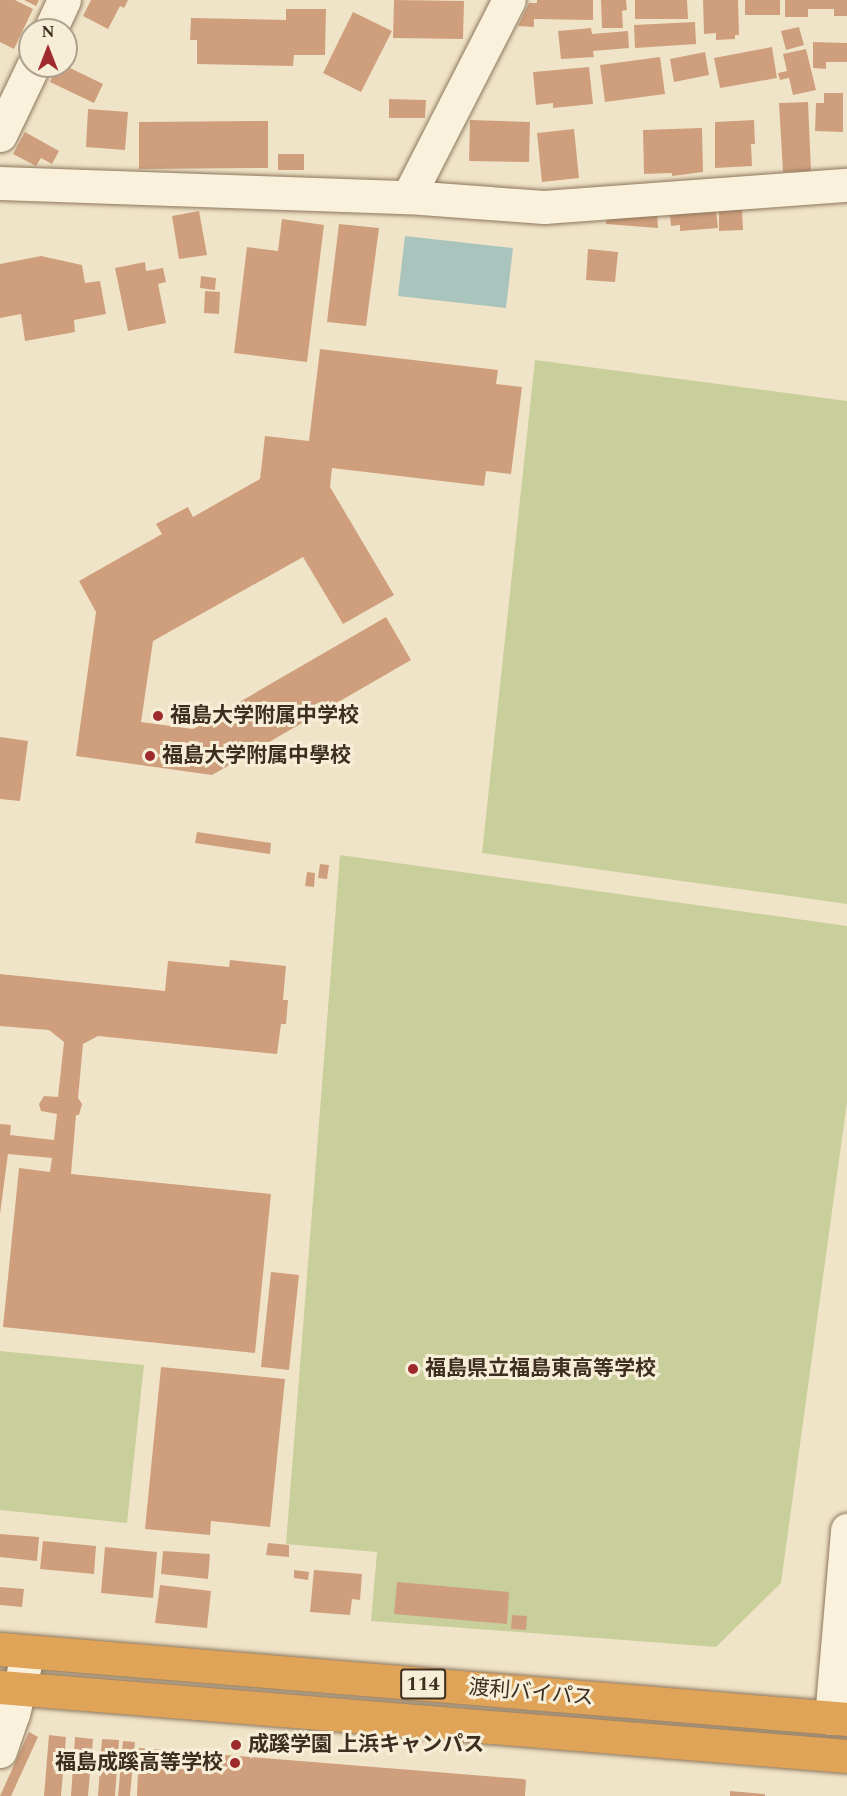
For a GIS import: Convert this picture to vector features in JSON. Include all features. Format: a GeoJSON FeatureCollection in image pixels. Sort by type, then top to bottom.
{"type":"FeatureCollection","features":[{"type":"Feature","properties":{"kind":"highway","name":"渡利バイパス"},"geometry":{"type":"LineString","coordinates":[[14,1651],[839,1718]]}},
{"type":"Feature","properties":{"kind":"highway","name":"渡利バイパス"},"geometry":{"type":"LineString","coordinates":[[10,1688],[847,1756]]}},
{"type":"Feature","properties":{"kind":"street"},"geometry":{"type":"LineString","coordinates":[[56,18],[64,0]]}},
{"type":"Feature","properties":{"kind":"street"},"geometry":{"type":"LineString","coordinates":[[408,197],[508,0]]}},
{"type":"Feature","properties":{"kind":"street"},"geometry":{"type":"LineString","coordinates":[[0,135],[27,78]]}},
{"type":"Feature","properties":{"kind":"street"},"geometry":{"type":"LineString","coordinates":[[0,183],[408,197],[544,207],[847,185]]}},
{"type":"Feature","properties":{"kind":"street"},"geometry":{"type":"LineString","coordinates":[[839,1718],[847,1530]]}},
{"type":"Feature","properties":{"kind":"street"},"geometry":{"type":"LineString","coordinates":[[0,1751],[14,1651]]}},
{"type":"Feature","properties":{"kind":"green space"},"geometry":{"type":"Polygon","coordinates":[[[535,360],[847,401],[847,904],[482,853],[535,360]]]}},
{"type":"Feature","properties":{"kind":"green space"},"geometry":{"type":"Polygon","coordinates":[[[340,855],[847,926],[847,1102],[781,1583],[716,1647],[371,1621],[377,1552],[286,1544],[340,855]]]}},
{"type":"Feature","properties":{"kind":"green space"},"geometry":{"type":"Polygon","coordinates":[[[0,1351],[144,1365],[127,1523],[0,1510],[0,1351]]]}},
{"type":"Feature","properties":{"kind":"water"},"geometry":{"type":"Polygon","coordinates":[[[405,236],[513,248],[506,308],[398,296],[405,236]]]}},
{"type":"Feature","properties":{"kind":"building"},"geometry":{"type":"Polygon","coordinates":[[[0,0],[15,0],[33,9],[29,18],[18,18],[18,41],[14,49],[0,42],[0,0]]]}},
{"type":"Feature","properties":{"kind":"building"},"geometry":{"type":"Polygon","coordinates":[[[24,0],[39,0],[36,6],[24,0]]]}},
{"type":"Feature","properties":{"kind":"building"},"geometry":{"type":"Polygon","coordinates":[[[91,0],[128,0],[124,8],[120,6],[108,29],[83,16],[91,0]]]}},
{"type":"Feature","properties":{"kind":"building"},"geometry":{"type":"Polygon","coordinates":[[[394,0],[464,1],[463,39],[393,38],[394,0]]]}},
{"type":"Feature","properties":{"kind":"building"},"geometry":{"type":"Polygon","coordinates":[[[537,0],[593,0],[593,20],[534,19],[534,27],[518,26],[529,3],[537,3],[537,0]]]}},
{"type":"Feature","properties":{"kind":"building"},"geometry":{"type":"Polygon","coordinates":[[[601,0],[626,0],[627,10],[622,11],[623,28],[602,28],[601,0]]]}},
{"type":"Feature","properties":{"kind":"building"},"geometry":{"type":"Polygon","coordinates":[[[635,0],[687,0],[688,19],[635,19],[635,0]]]}},
{"type":"Feature","properties":{"kind":"building"},"geometry":{"type":"Polygon","coordinates":[[[703,0],[738,0],[739,35],[735,35],[735,39],[716,40],[716,33],[704,34],[703,0]]]}},
{"type":"Feature","properties":{"kind":"building"},"geometry":{"type":"Polygon","coordinates":[[[745,0],[780,0],[780,15],[745,15],[745,0]]]}},
{"type":"Feature","properties":{"kind":"building"},"geometry":{"type":"Polygon","coordinates":[[[785,0],[847,0],[847,16],[834,16],[834,9],[808,9],[808,17],[785,17],[785,0]]]}},
{"type":"Feature","properties":{"kind":"building"},"geometry":{"type":"Polygon","coordinates":[[[286,9],[326,9],[325,55],[294,55],[293,66],[197,64],[197,40],[190,40],[191,18],[286,20],[286,9]]]}},
{"type":"Feature","properties":{"kind":"building"},"geometry":{"type":"Polygon","coordinates":[[[353,12],[392,31],[361,92],[323,73],[353,12]]]}},
{"type":"Feature","properties":{"kind":"building"},"geometry":{"type":"Polygon","coordinates":[[[695,22],[696,44],[635,48],[634,25],[695,22]]]}},
{"type":"Feature","properties":{"kind":"building"},"geometry":{"type":"Polygon","coordinates":[[[799,27],[804,45],[786,50],[781,31],[799,27]]]}},
{"type":"Feature","properties":{"kind":"building"},"geometry":{"type":"Polygon","coordinates":[[[591,28],[592,34],[628,31],[629,48],[593,51],[594,57],[561,59],[558,31],[591,28]]]}},
{"type":"Feature","properties":{"kind":"building"},"geometry":{"type":"Polygon","coordinates":[[[813,42],[847,43],[847,62],[826,62],[826,69],[813,68],[813,42]]]}},
{"type":"Feature","properties":{"kind":"building"},"geometry":{"type":"Polygon","coordinates":[[[772,47],[777,78],[720,88],[714,58],[772,47]]]}},
{"type":"Feature","properties":{"kind":"building"},"geometry":{"type":"Polygon","coordinates":[[[806,49],[816,90],[793,95],[789,78],[780,80],[778,73],[787,71],[783,54],[806,49]]]}},
{"type":"Feature","properties":{"kind":"building"},"geometry":{"type":"Polygon","coordinates":[[[705,52],[709,75],[674,82],[670,59],[705,52]]]}},
{"type":"Feature","properties":{"kind":"building"},"geometry":{"type":"Polygon","coordinates":[[[660,57],[665,94],[605,102],[600,65],[660,57]]]}},
{"type":"Feature","properties":{"kind":"building"},"geometry":{"type":"Polygon","coordinates":[[[589,67],[593,104],[553,108],[553,103],[536,105],[533,72],[589,67]]]}},
{"type":"Feature","properties":{"kind":"building"},"geometry":{"type":"Polygon","coordinates":[[[78,72],[103,84],[94,103],[50,82],[52,78],[78,78],[78,72]]]}},
{"type":"Feature","properties":{"kind":"building"},"geometry":{"type":"Polygon","coordinates":[[[824,93],[843,93],[843,132],[815,131],[816,103],[824,103],[824,93]]]}},
{"type":"Feature","properties":{"kind":"building"},"geometry":{"type":"Polygon","coordinates":[[[389,99],[426,100],[425,118],[389,118],[389,99]]]}},
{"type":"Feature","properties":{"kind":"building"},"geometry":{"type":"Polygon","coordinates":[[[808,102],[811,171],[783,172],[779,103],[808,102]]]}},
{"type":"Feature","properties":{"kind":"building"},"geometry":{"type":"Polygon","coordinates":[[[88,109],[128,112],[125,150],[86,147],[88,109]]]}},
{"type":"Feature","properties":{"kind":"building"},"geometry":{"type":"Polygon","coordinates":[[[470,120],[530,122],[529,162],[469,161],[470,120]]]}},
{"type":"Feature","properties":{"kind":"building"},"geometry":{"type":"Polygon","coordinates":[[[754,120],[755,144],[751,144],[752,166],[715,168],[715,122],[754,120]]]}},
{"type":"Feature","properties":{"kind":"building"},"geometry":{"type":"Polygon","coordinates":[[[268,121],[268,168],[139,169],[139,122],[268,121]]]}},
{"type":"Feature","properties":{"kind":"building"},"geometry":{"type":"Polygon","coordinates":[[[702,128],[703,172],[672,176],[672,173],[644,174],[643,130],[702,128]]]}},
{"type":"Feature","properties":{"kind":"building"},"geometry":{"type":"Polygon","coordinates":[[[574,129],[579,178],[542,182],[537,133],[574,129]]]}},
{"type":"Feature","properties":{"kind":"building"},"geometry":{"type":"Polygon","coordinates":[[[25,132],[59,151],[52,164],[41,158],[36,166],[13,154],[25,132]]]}},
{"type":"Feature","properties":{"kind":"building"},"geometry":{"type":"Polygon","coordinates":[[[278,154],[304,154],[304,170],[278,170],[278,154]]]}},
{"type":"Feature","properties":{"kind":"building"},"geometry":{"type":"Polygon","coordinates":[[[742,209],[743,230],[719,231],[719,210],[742,209]]]}},
{"type":"Feature","properties":{"kind":"building"},"geometry":{"type":"Polygon","coordinates":[[[199,211],[207,255],[179,259],[172,216],[199,211]]]}},
{"type":"Feature","properties":{"kind":"building"},"geometry":{"type":"Polygon","coordinates":[[[716,211],[718,228],[680,231],[680,225],[671,226],[670,215],[716,211]]]}},
{"type":"Feature","properties":{"kind":"building"},"geometry":{"type":"Polygon","coordinates":[[[657,213],[658,228],[606,224],[607,216],[657,213]]]}},
{"type":"Feature","properties":{"kind":"building"},"geometry":{"type":"Polygon","coordinates":[[[282,219],[324,225],[307,362],[234,353],[247,247],[278,251],[282,219]]]}},
{"type":"Feature","properties":{"kind":"building"},"geometry":{"type":"Polygon","coordinates":[[[339,224],[379,228],[366,326],[327,322],[339,224]]]}},
{"type":"Feature","properties":{"kind":"building"},"geometry":{"type":"Polygon","coordinates":[[[588,249],[618,252],[615,282],[586,280],[588,249]]]}},
{"type":"Feature","properties":{"kind":"building"},"geometry":{"type":"Polygon","coordinates":[[[41,256],[82,265],[85,283],[100,281],[106,314],[74,320],[75,332],[25,341],[21,314],[0,318],[0,264],[41,256]]]}},
{"type":"Feature","properties":{"kind":"building"},"geometry":{"type":"Polygon","coordinates":[[[145,262],[146,271],[163,268],[166,282],[158,284],[166,323],[128,331],[115,268],[145,262]]]}},
{"type":"Feature","properties":{"kind":"building"},"geometry":{"type":"Polygon","coordinates":[[[201,276],[216,278],[215,290],[200,288],[201,276]]]}},
{"type":"Feature","properties":{"kind":"building"},"geometry":{"type":"Polygon","coordinates":[[[205,291],[220,292],[219,314],[204,313],[205,291]]]}},
{"type":"Feature","properties":{"kind":"building"},"geometry":{"type":"Polygon","coordinates":[[[320,349],[498,370],[496,384],[522,387],[511,474],[486,471],[484,486],[332,468],[330,487],[394,595],[343,624],[303,557],[153,641],[141,722],[193,729],[386,617],[411,660],[212,775],[76,756],[96,612],[79,581],[162,534],[156,524],[188,507],[193,517],[260,479],[265,436],[309,441],[320,349]]]}},
{"type":"Feature","properties":{"kind":"building"},"geometry":{"type":"Polygon","coordinates":[[[0,737],[28,741],[20,801],[0,799],[0,737]]]}},
{"type":"Feature","properties":{"kind":"building"},"geometry":{"type":"Polygon","coordinates":[[[197,832],[271,843],[270,854],[195,843],[197,832]]]}},
{"type":"Feature","properties":{"kind":"building"},"geometry":{"type":"Polygon","coordinates":[[[320,864],[329,865],[327,879],[318,878],[320,864]]]}},
{"type":"Feature","properties":{"kind":"building"},"geometry":{"type":"Polygon","coordinates":[[[307,872],[315,873],[314,887],[305,886],[307,872]]]}},
{"type":"Feature","properties":{"kind":"building"},"geometry":{"type":"Polygon","coordinates":[[[230,960],[286,966],[283,1000],[288,1000],[286,1024],[281,1024],[277,1054],[98,1036],[83,1044],[78,1098],[82,1104],[79,1115],[76,1115],[71,1174],[271,1194],[255,1353],[3,1327],[19,1168],[50,1172],[52,1158],[8,1154],[0,1214],[0,1124],[11,1125],[10,1135],[54,1140],[57,1114],[41,1111],[39,1104],[44,1096],[58,1097],[64,1042],[49,1030],[0,1026],[0,974],[165,991],[168,961],[229,967],[230,960]]]}},
{"type":"Feature","properties":{"kind":"building"},"geometry":{"type":"Polygon","coordinates":[[[271,1272],[299,1275],[289,1370],[261,1367],[271,1272]]]}},
{"type":"Feature","properties":{"kind":"building"},"geometry":{"type":"Polygon","coordinates":[[[161,1367],[285,1379],[270,1527],[211,1521],[210,1535],[145,1529],[161,1367]]]}},
{"type":"Feature","properties":{"kind":"building"},"geometry":{"type":"Polygon","coordinates":[[[0,1534],[39,1537],[37,1561],[0,1557],[0,1534]]]}},
{"type":"Feature","properties":{"kind":"building"},"geometry":{"type":"Polygon","coordinates":[[[43,1541],[96,1546],[94,1574],[40,1569],[43,1541]]]}},
{"type":"Feature","properties":{"kind":"building"},"geometry":{"type":"Polygon","coordinates":[[[268,1543],[289,1545],[289,1557],[266,1555],[268,1543]]]}},
{"type":"Feature","properties":{"kind":"building"},"geometry":{"type":"Polygon","coordinates":[[[105,1547],[157,1552],[153,1598],[101,1593],[105,1547]]]}},
{"type":"Feature","properties":{"kind":"building"},"geometry":{"type":"Polygon","coordinates":[[[163,1551],[210,1554],[208,1579],[161,1574],[163,1551]]]}},
{"type":"Feature","properties":{"kind":"building"},"geometry":{"type":"Polygon","coordinates":[[[294,1570],[309,1572],[308,1580],[294,1578],[294,1570]]]}},
{"type":"Feature","properties":{"kind":"building"},"geometry":{"type":"Polygon","coordinates":[[[314,1570],[362,1574],[360,1600],[352,1599],[350,1615],[310,1612],[314,1570]]]}},
{"type":"Feature","properties":{"kind":"building"},"geometry":{"type":"Polygon","coordinates":[[[397,1582],[509,1592],[507,1624],[394,1614],[397,1582]]]}},
{"type":"Feature","properties":{"kind":"building"},"geometry":{"type":"Polygon","coordinates":[[[160,1585],[211,1591],[207,1628],[155,1623],[160,1585]]]}},
{"type":"Feature","properties":{"kind":"building"},"geometry":{"type":"Polygon","coordinates":[[[0,1587],[24,1589],[22,1607],[0,1605],[0,1587]]]}},
{"type":"Feature","properties":{"kind":"building"},"geometry":{"type":"Polygon","coordinates":[[[512,1615],[527,1616],[526,1630],[511,1629],[512,1615]]]}},
{"type":"Feature","properties":{"kind":"building"},"geometry":{"type":"Polygon","coordinates":[[[29,1732],[38,1737],[11,1796],[0,1796],[29,1732]]]}},
{"type":"Feature","properties":{"kind":"building"},"geometry":{"type":"Polygon","coordinates":[[[49,1735],[66,1737],[61,1796],[44,1796],[49,1735]]]}},
{"type":"Feature","properties":{"kind":"building"},"geometry":{"type":"Polygon","coordinates":[[[75,1737],[93,1739],[88,1796],[71,1796],[75,1737]]]}},
{"type":"Feature","properties":{"kind":"building"},"geometry":{"type":"Polygon","coordinates":[[[102,1739],[119,1740],[115,1796],[98,1796],[102,1739]]]}},
{"type":"Feature","properties":{"kind":"building"},"geometry":{"type":"Polygon","coordinates":[[[123,1741],[135,1742],[130,1796],[118,1796],[123,1741]]]}},
{"type":"Feature","properties":{"kind":"building","name":"福島成蹊高等学校"},"geometry":{"type":"Polygon","coordinates":[[[139,1748],[523,1779],[526,1780],[525,1796],[137,1796],[139,1748]]]}},
{"type":"Feature","properties":{"kind":"building"},"geometry":{"type":"Polygon","coordinates":[[[730,1791],[765,1794],[765,1796],[730,1796],[730,1791]]]}},
{"type":"Feature","properties":{"kind":"place","name":"福島大学附属中学校"},"geometry":{"type":"Point","coordinates":[158,716]}},
{"type":"Feature","properties":{"kind":"place","name":"福島大学附属中學校"},"geometry":{"type":"Point","coordinates":[150,756]}},
{"type":"Feature","properties":{"kind":"place","name":"福島県立福島東高等学校"},"geometry":{"type":"Point","coordinates":[413,1369]}},
{"type":"Feature","properties":{"kind":"place","name":"成蹊学園 上浜キャンパス"},"geometry":{"type":"Point","coordinates":[236,1745]}},
{"type":"Feature","properties":{"kind":"place","name":"福島成蹊高等学校"},"geometry":{"type":"Point","coordinates":[235,1763]}}]}
